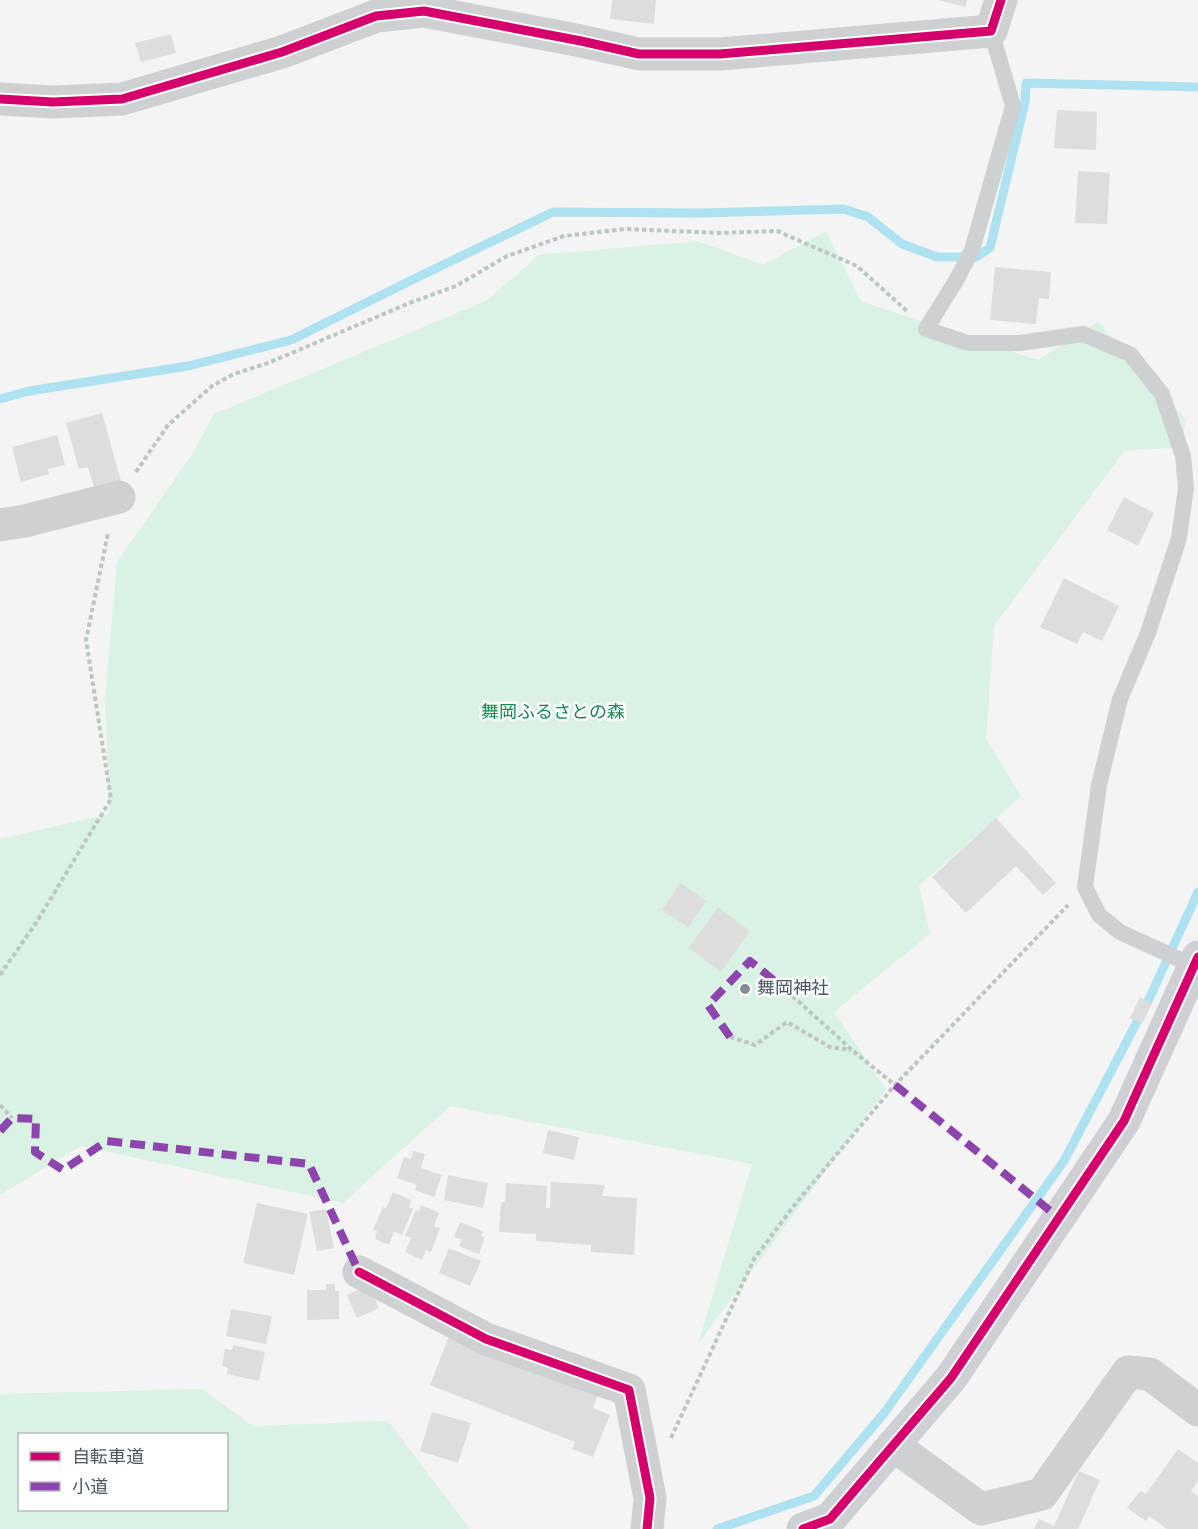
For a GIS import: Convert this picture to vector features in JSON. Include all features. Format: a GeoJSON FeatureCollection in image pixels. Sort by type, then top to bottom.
{"type":"FeatureCollection","features":[{"type":"Feature","properties":{"kind":"street"},"geometry":{"type":"LineString","coordinates":[[0,99],[53,102],[122,99],[282,52],[376,16],[424,11],[639,54],[720,54],[991,31],[1001,0]]}},
{"type":"Feature","properties":{"kind":"street"},"geometry":{"type":"LineString","coordinates":[[0,525],[36,519],[119,497]]}},
{"type":"Feature","properties":{"kind":"street"},"geometry":{"type":"LineString","coordinates":[[822,1526],[951,1377],[1124,1121],[1195,963]]}},
{"type":"Feature","properties":{"kind":"street"},"geometry":{"type":"LineString","coordinates":[[359,1272],[486,1339],[629,1390],[650,1498],[647,1529]]}},
{"type":"Feature","properties":{"kind":"street"},"geometry":{"type":"LineString","coordinates":[[893,1445],[981,1509],[1042,1494],[1128,1372],[1150,1374],[1198,1410]]}},
{"type":"Feature","properties":{"kind":"lane"},"geometry":{"type":"LineString","coordinates":[[991,31],[1013,106],[972,250],[926,329],[968,342],[1020,342],[1083,334],[1130,354],[1162,394],[1182,456],[1186,488],[1179,538],[1148,633],[1120,699],[1099,785],[1085,887],[1099,915],[1120,932],[1195,963]]}},
{"type":"Feature","properties":{"kind":"path"},"geometry":{"type":"LineString","coordinates":[[0,975],[36,923],[111,799],[86,640],[106,539],[119,497],[168,425],[212,386],[234,374],[268,363],[412,302],[456,286],[507,256],[564,236],[625,229],[720,233],[777,231],[856,266],[926,329]]}},
{"type":"Feature","properties":{"kind":"path"},"geometry":{"type":"LineString","coordinates":[[669,1442],[754,1259],[796,1203],[895,1085],[1085,887]]}},
{"type":"Feature","properties":{"kind":"path"},"geometry":{"type":"LineString","coordinates":[[787,991],[852,1050],[895,1085]]}},
{"type":"Feature","properties":{"kind":"path"},"geometry":{"type":"LineString","coordinates":[[730,1037],[755,1045],[787,1022],[830,1047],[852,1050]]}},
{"type":"Feature","properties":{"kind":"path"},"geometry":{"type":"LineString","coordinates":[[0,1105],[12,1118]]}},
{"type":"Feature","properties":{"kind":"green space","name":"舞岡ふるさとの森"},"geometry":{"type":"Polygon","coordinates":[[[826,231],[861,301],[1038,360],[1098,322],[1186,420],[1181,448],[1125,450],[994,626],[986,739],[1021,796],[919,886],[930,934],[834,1012],[886,1089],[698,1344],[752,1164],[450,1106],[343,1203],[81,1146],[0,1195],[0,839],[109,814],[105,698],[117,562],[191,456],[214,414],[486,301],[539,255],[698,241],[763,265],[826,231]]]}},
{"type":"Feature","properties":{"kind":"green space"},"geometry":{"type":"Polygon","coordinates":[[[202,1389],[253,1426],[388,1421],[470,1529],[0,1529],[0,1394],[202,1389]]]}},
{"type":"Feature","properties":{"kind":"building"},"geometry":{"type":"Polygon","coordinates":[[[612,0],[656,0],[654,24],[610,19],[612,0]]]}},
{"type":"Feature","properties":{"kind":"building"},"geometry":{"type":"Polygon","coordinates":[[[938,0],[967,0],[966,7],[938,0]]]}},
{"type":"Feature","properties":{"kind":"building"},"geometry":{"type":"Polygon","coordinates":[[[171,34],[176,53],[141,62],[135,43],[171,34]]]}},
{"type":"Feature","properties":{"kind":"building"},"geometry":{"type":"Polygon","coordinates":[[[1057,110],[1097,112],[1096,150],[1054,148],[1057,110]]]}},
{"type":"Feature","properties":{"kind":"building"},"geometry":{"type":"Polygon","coordinates":[[[1078,171],[1110,173],[1107,224],[1075,223],[1078,171]]]}},
{"type":"Feature","properties":{"kind":"building"},"geometry":{"type":"Polygon","coordinates":[[[995,267],[1051,272],[1049,299],[1039,298],[1036,324],[990,320],[995,267]]]}},
{"type":"Feature","properties":{"kind":"building"},"geometry":{"type":"Polygon","coordinates":[[[102,413],[121,481],[94,488],[88,467],[79,469],[66,423],[102,413]]]}},
{"type":"Feature","properties":{"kind":"building"},"geometry":{"type":"Polygon","coordinates":[[[57,435],[65,465],[48,469],[49,474],[21,482],[12,447],[57,435]]]}},
{"type":"Feature","properties":{"kind":"building"},"geometry":{"type":"Polygon","coordinates":[[[1124,497],[1154,513],[1138,546],[1107,530],[1124,497]]]}},
{"type":"Feature","properties":{"kind":"building"},"geometry":{"type":"Polygon","coordinates":[[[1064,578],[1119,606],[1102,641],[1083,632],[1077,644],[1040,627],[1064,578]]]}},
{"type":"Feature","properties":{"kind":"building"},"geometry":{"type":"Polygon","coordinates":[[[996,818],[1056,883],[1043,895],[1016,866],[966,913],[932,877],[996,818]]]}},
{"type":"Feature","properties":{"kind":"building"},"geometry":{"type":"Polygon","coordinates":[[[680,883],[706,901],[688,927],[662,910],[680,883]]]}},
{"type":"Feature","properties":{"kind":"building"},"geometry":{"type":"Polygon","coordinates":[[[718,907],[750,931],[721,972],[689,948],[718,907]]]}},
{"type":"Feature","properties":{"kind":"building"},"geometry":{"type":"Polygon","coordinates":[[[1140,997],[1152,1004],[1142,1024],[1130,1018],[1140,997]]]}},
{"type":"Feature","properties":{"kind":"building"},"geometry":{"type":"Polygon","coordinates":[[[548,1130],[579,1137],[574,1160],[543,1153],[548,1130]]]}},
{"type":"Feature","properties":{"kind":"building"},"geometry":{"type":"Polygon","coordinates":[[[413,1151],[425,1154],[421,1168],[442,1175],[434,1197],[415,1190],[417,1185],[397,1178],[404,1157],[411,1159],[413,1151]]]}},
{"type":"Feature","properties":{"kind":"building"},"geometry":{"type":"Polygon","coordinates":[[[448,1175],[488,1183],[483,1208],[444,1200],[448,1175]]]}},
{"type":"Feature","properties":{"kind":"building"},"geometry":{"type":"Polygon","coordinates":[[[551,1182],[605,1185],[602,1196],[637,1198],[634,1255],[591,1252],[591,1245],[536,1241],[536,1234],[499,1232],[501,1202],[505,1202],[506,1183],[547,1186],[546,1208],[550,1208],[551,1182]]]}},
{"type":"Feature","properties":{"kind":"building"},"geometry":{"type":"Polygon","coordinates":[[[393,1192],[411,1200],[409,1207],[413,1209],[402,1235],[394,1231],[389,1245],[375,1239],[377,1231],[373,1230],[383,1207],[386,1208],[393,1192]]]}},
{"type":"Feature","properties":{"kind":"building"},"geometry":{"type":"Polygon","coordinates":[[[257,1203],[308,1214],[294,1275],[243,1263],[257,1203]]]}},
{"type":"Feature","properties":{"kind":"building"},"geometry":{"type":"Polygon","coordinates":[[[421,1205],[439,1213],[434,1226],[440,1228],[431,1252],[426,1250],[422,1260],[405,1252],[411,1238],[405,1236],[416,1210],[419,1211],[421,1205]]]}},
{"type":"Feature","properties":{"kind":"building"},"geometry":{"type":"Polygon","coordinates":[[[326,1209],[334,1248],[317,1251],[309,1212],[326,1209]]]}},
{"type":"Feature","properties":{"kind":"building"},"geometry":{"type":"Polygon","coordinates":[[[460,1222],[483,1231],[481,1236],[485,1237],[479,1254],[459,1246],[462,1240],[454,1237],[460,1222]]]}},
{"type":"Feature","properties":{"kind":"building"},"geometry":{"type":"Polygon","coordinates":[[[449,1248],[481,1261],[470,1286],[439,1273],[449,1248]]]}},
{"type":"Feature","properties":{"kind":"building"},"geometry":{"type":"Polygon","coordinates":[[[326,1284],[335,1284],[335,1291],[339,1291],[339,1319],[307,1320],[307,1290],[326,1290],[326,1284]]]}},
{"type":"Feature","properties":{"kind":"building"},"geometry":{"type":"Polygon","coordinates":[[[369,1285],[379,1308],[357,1318],[347,1295],[369,1285]]]}},
{"type":"Feature","properties":{"kind":"building"},"geometry":{"type":"Polygon","coordinates":[[[231,1309],[272,1316],[266,1344],[226,1336],[231,1309]]]}},
{"type":"Feature","properties":{"kind":"building"},"geometry":{"type":"Polygon","coordinates":[[[451,1331],[600,1389],[593,1408],[610,1415],[593,1457],[572,1449],[575,1442],[430,1385],[451,1331]]]}},
{"type":"Feature","properties":{"kind":"building"},"geometry":{"type":"Polygon","coordinates":[[[233,1345],[265,1352],[259,1381],[227,1374],[228,1368],[222,1366],[225,1349],[232,1350],[233,1345]]]}},
{"type":"Feature","properties":{"kind":"building"},"geometry":{"type":"Polygon","coordinates":[[[432,1412],[471,1423],[458,1463],[420,1451],[432,1412]]]}},
{"type":"Feature","properties":{"kind":"building"},"geometry":{"type":"Polygon","coordinates":[[[1178,1449],[1198,1463],[1198,1481],[1191,1491],[1198,1496],[1198,1529],[1167,1529],[1149,1516],[1146,1521],[1127,1508],[1140,1491],[1146,1494],[1178,1449]]]}},
{"type":"Feature","properties":{"kind":"building"},"geometry":{"type":"Polygon","coordinates":[[[1079,1471],[1100,1480],[1078,1529],[1034,1529],[1039,1519],[1054,1526],[1079,1471]]]}},
{"type":"Feature","properties":{"kind":"waterway"},"geometry":{"type":"LineString","coordinates":[[0,399],[29,391],[188,366],[291,340],[553,212],[701,213],[844,209],[868,217],[902,244],[937,257],[976,257],[990,248],[1025,102],[1026,83],[1198,87]]}},
{"type":"Feature","properties":{"kind":"waterway"},"geometry":{"type":"LineString","coordinates":[[717,1529],[814,1496],[885,1412],[1064,1161],[1150,997],[1198,892]]}},
{"type":"Feature","properties":{"kind":"marked path"},"geometry":{"type":"LineString","coordinates":[[730,1037],[708,1005],[750,961],[787,991]]}},
{"type":"Feature","properties":{"kind":"marked path"},"geometry":{"type":"LineString","coordinates":[[895,1085],[1059,1218]]}},
{"type":"Feature","properties":{"kind":"marked path"},"geometry":{"type":"LineString","coordinates":[[0,1131],[12,1118],[36,1119],[35,1152],[63,1170],[107,1141],[309,1164],[359,1272]]}},
{"type":"Feature","properties":{"kind":"cycle path"},"geometry":{"type":"LineString","coordinates":[[0,99],[53,102],[122,99],[282,52],[376,16],[424,11],[639,54],[720,54],[991,31],[1001,0]]}},
{"type":"Feature","properties":{"kind":"cycle path"},"geometry":{"type":"LineString","coordinates":[[803,1529],[830,1519],[951,1378],[1124,1121],[1198,957]]}},
{"type":"Feature","properties":{"kind":"cycle path"},"geometry":{"type":"LineString","coordinates":[[359,1272],[486,1339],[629,1390],[650,1498],[647,1529]]}},
{"type":"Feature","properties":{"kind":"place","name":"舞岡神社"},"geometry":{"type":"Point","coordinates":[745,989]}}]}
